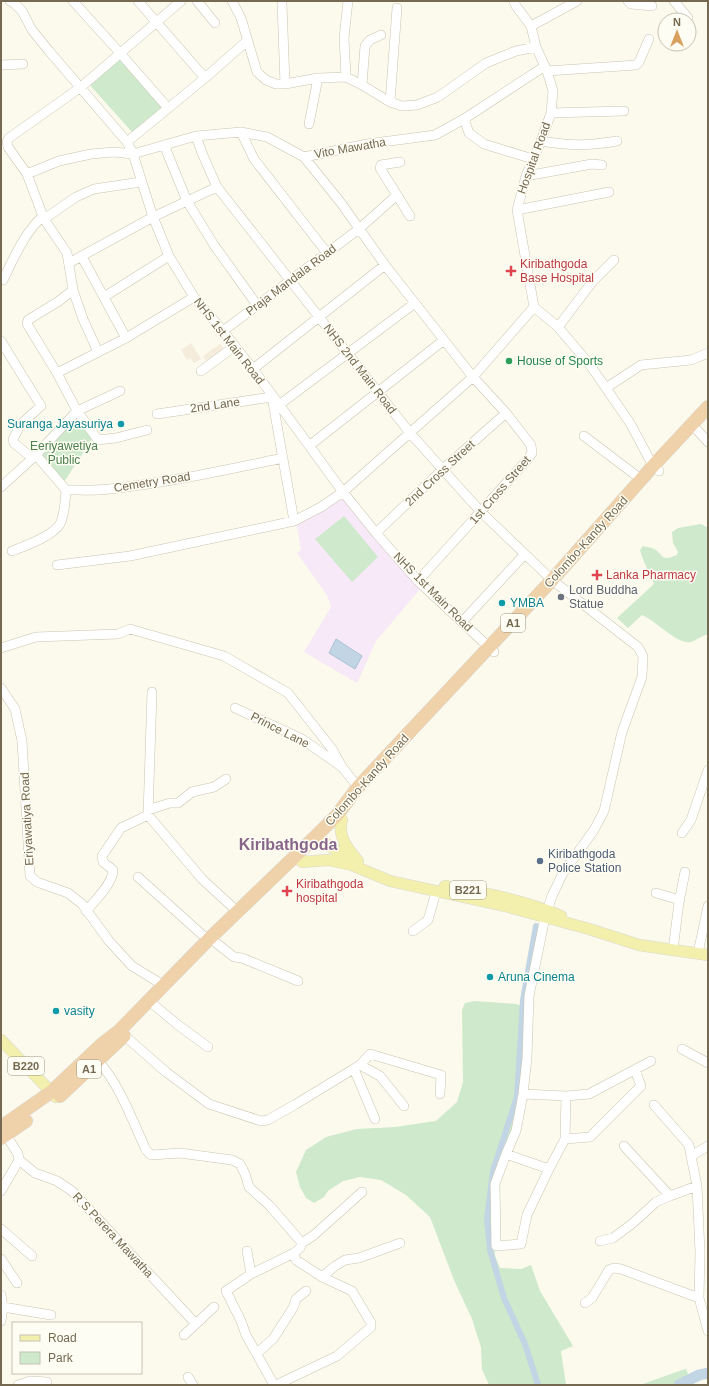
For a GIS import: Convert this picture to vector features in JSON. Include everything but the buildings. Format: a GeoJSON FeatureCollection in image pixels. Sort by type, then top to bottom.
{"type":"FeatureCollection","features":[{"type":"Feature","properties":{"kind":"highway","name":"Colombo-Kandy Road"},"geometry":{"type":"LineString","coordinates":[[54,1095],[102,1044],[119,1031],[212,941],[302,862],[358,787],[492,650],[555,583],[656,469],[708,407]]}},
{"type":"Feature","properties":{"kind":"highway","name":"Colombo-Kandy Road"},"geometry":{"type":"LineString","coordinates":[[555,583],[642,480],[656,469],[708,419]]}},
{"type":"Feature","properties":{"kind":"highway","name":"Colombo-Kandy Road"},"geometry":{"type":"LineString","coordinates":[[212,941],[238,912],[322,836],[342,820],[492,650]]}},
{"type":"Feature","properties":{"kind":"highway","name":"Colombo-Kandy Road"},"geometry":{"type":"LineString","coordinates":[[3,1133],[98,1061],[125,1036],[154,1005],[165,987]]}},
{"type":"Feature","properties":{"kind":"main road"},"geometry":{"type":"LineString","coordinates":[[342,820],[340,826],[344,843],[356,864]]}},
{"type":"Feature","properties":{"kind":"main road","name":"B221"},"geometry":{"type":"LineString","coordinates":[[322,836],[356,864],[390,881],[436,892],[546,914]]}},
{"type":"Feature","properties":{"kind":"main road"},"geometry":{"type":"LineString","coordinates":[[302,862],[328,860],[356,864]]}},
{"type":"Feature","properties":{"kind":"main road","name":"B221"},"geometry":{"type":"LineString","coordinates":[[356,864],[402,878],[489,894],[639,945],[703,954]]}},
{"type":"Feature","properties":{"kind":"main road","name":"B220"},"geometry":{"type":"LineString","coordinates":[[1,1040],[54,1095]]}},
{"type":"Feature","properties":{"kind":"street","name":"NHS 1st Main Road"},"geometry":{"type":"LineString","coordinates":[[10,1],[22,11],[32,30],[40,41],[127,142],[133,154],[153,217],[169,256],[194,297],[253,369],[342,492],[376,533],[418,580],[492,650]]}},
{"type":"Feature","properties":{"kind":"street"},"geometry":{"type":"LineString","coordinates":[[73,1],[168,108]]}},
{"type":"Feature","properties":{"kind":"street"},"geometry":{"type":"LineString","coordinates":[[138,1],[205,78]]}},
{"type":"Feature","properties":{"kind":"street"},"geometry":{"type":"LineString","coordinates":[[98,352],[83,319],[73,290],[66,253],[44,217],[27,174],[5,150],[9,138],[81,87],[181,1]]}},
{"type":"Feature","properties":{"kind":"street"},"geometry":{"type":"LineString","coordinates":[[196,1],[215,23]]}},
{"type":"Feature","properties":{"kind":"street"},"geometry":{"type":"LineString","coordinates":[[232,1],[241,18],[257,72],[266,80],[276,84],[285,84],[318,78],[346,77],[390,102],[402,106],[416,105],[438,97],[486,63],[516,51],[536,47]]}},
{"type":"Feature","properties":{"kind":"street"},"geometry":{"type":"LineString","coordinates":[[346,77],[344,38],[348,1]]}},
{"type":"Feature","properties":{"kind":"street","name":"Hospital Road"},"geometry":{"type":"LineString","coordinates":[[514,1],[530,26],[536,47],[546,69],[553,91],[551,113],[526,176],[516,210],[534,307]]}},
{"type":"Feature","properties":{"kind":"street"},"geometry":{"type":"LineString","coordinates":[[530,26],[577,1]]}},
{"type":"Feature","properties":{"kind":"street"},"geometry":{"type":"LineString","coordinates":[[628,1],[631,4],[652,6]]}},
{"type":"Feature","properties":{"kind":"street"},"geometry":{"type":"LineString","coordinates":[[674,1],[683,12]]}},
{"type":"Feature","properties":{"kind":"street"},"geometry":{"type":"LineString","coordinates":[[282,4],[285,84]]}},
{"type":"Feature","properties":{"kind":"street"},"geometry":{"type":"LineString","coordinates":[[390,102],[397,8]]}},
{"type":"Feature","properties":{"kind":"street"},"geometry":{"type":"LineString","coordinates":[[362,85],[365,46],[370,40],[381,35]]}},
{"type":"Feature","properties":{"kind":"street"},"geometry":{"type":"LineString","coordinates":[[546,69],[636,65],[639,62],[649,39]]}},
{"type":"Feature","properties":{"kind":"street"},"geometry":{"type":"LineString","coordinates":[[127,142],[248,41]]}},
{"type":"Feature","properties":{"kind":"street"},"geometry":{"type":"LineString","coordinates":[[1,65],[23,64]]}},
{"type":"Feature","properties":{"kind":"street","name":"Vito Mawatha"},"geometry":{"type":"LineString","coordinates":[[27,174],[59,161],[91,154],[114,152],[133,154],[196,136],[241,132],[267,137],[304,157],[367,144],[435,135],[546,69]]}},
{"type":"Feature","properties":{"kind":"street"},"geometry":{"type":"LineString","coordinates":[[309,124],[318,78]]}},
{"type":"Feature","properties":{"kind":"street"},"geometry":{"type":"LineString","coordinates":[[551,113],[624,111]]}},
{"type":"Feature","properties":{"kind":"street"},"geometry":{"type":"LineString","coordinates":[[464,119],[469,132],[484,144],[533,159]]}},
{"type":"Feature","properties":{"kind":"street"},"geometry":{"type":"LineString","coordinates":[[241,132],[254,159],[327,253]]}},
{"type":"Feature","properties":{"kind":"street","name":"NHS 2nd Main Road"},"geometry":{"type":"LineString","coordinates":[[196,136],[217,187],[410,433],[481,512],[524,555],[555,583],[638,647],[643,656],[642,677],[622,732],[604,811],[594,830],[563,873],[552,896],[546,914],[529,996],[524,1094],[516,1132],[495,1184],[496,1246],[521,1244],[527,1215],[549,1169]]}},
{"type":"Feature","properties":{"kind":"street"},"geometry":{"type":"LineString","coordinates":[[541,141],[569,146],[594,145],[617,141]]}},
{"type":"Feature","properties":{"kind":"street"},"geometry":{"type":"LineString","coordinates":[[164,145],[186,201],[214,245],[257,305]]}},
{"type":"Feature","properties":{"kind":"street","name":"1st Cross Street"},"geometry":{"type":"LineString","coordinates":[[304,157],[385,265],[473,377],[506,413],[531,445],[532,453],[528,459],[418,580]]}},
{"type":"Feature","properties":{"kind":"street"},"geometry":{"type":"LineString","coordinates":[[400,162],[382,165],[380,168],[410,216]]}},
{"type":"Feature","properties":{"kind":"street"},"geometry":{"type":"LineString","coordinates":[[526,176],[592,164],[602,165]]}},
{"type":"Feature","properties":{"kind":"street"},"geometry":{"type":"LineString","coordinates":[[3,280],[24,239],[36,222],[76,197],[94,189],[141,182]]}},
{"type":"Feature","properties":{"kind":"street"},"geometry":{"type":"LineString","coordinates":[[69,263],[153,217],[217,187]]}},
{"type":"Feature","properties":{"kind":"street"},"geometry":{"type":"LineString","coordinates":[[516,210],[609,192]]}},
{"type":"Feature","properties":{"kind":"street","name":"Praja Mandala Road"},"geometry":{"type":"LineString","coordinates":[[223,331],[359,229],[397,195]]}},
{"type":"Feature","properties":{"kind":"street"},"geometry":{"type":"LineString","coordinates":[[104,297],[169,256]]}},
{"type":"Feature","properties":{"kind":"street"},"geometry":{"type":"LineString","coordinates":[[82,257],[126,338]]}},
{"type":"Feature","properties":{"kind":"street"},"geometry":{"type":"LineString","coordinates":[[558,327],[594,281],[614,260]]}},
{"type":"Feature","properties":{"kind":"street"},"geometry":{"type":"LineString","coordinates":[[253,369],[385,265]]}},
{"type":"Feature","properties":{"kind":"street"},"geometry":{"type":"LineString","coordinates":[[73,290],[59,301],[28,320],[26,324],[77,411],[98,440],[116,438],[147,430]]}},
{"type":"Feature","properties":{"kind":"street"},"geometry":{"type":"LineString","coordinates":[[56,373],[126,338],[194,297]]}},
{"type":"Feature","properties":{"kind":"street"},"geometry":{"type":"LineString","coordinates":[[279,405],[415,303]]}},
{"type":"Feature","properties":{"kind":"street"},"geometry":{"type":"LineString","coordinates":[[57,565],[130,556],[294,521],[321,507],[342,492],[473,377],[534,307],[558,327],[590,365],[630,423],[656,469]]}},
{"type":"Feature","properties":{"kind":"street"},"geometry":{"type":"LineString","coordinates":[[309,446],[444,340]]}},
{"type":"Feature","properties":{"kind":"street"},"geometry":{"type":"LineString","coordinates":[[1,341],[41,406],[21,424],[12,439],[14,443],[34,457],[66,490],[60,525],[44,538],[12,551]]}},
{"type":"Feature","properties":{"kind":"street"},"geometry":{"type":"LineString","coordinates":[[201,371],[235,346]]}},
{"type":"Feature","properties":{"kind":"street"},"geometry":{"type":"LineString","coordinates":[[606,388],[641,365],[691,360],[708,353]]}},
{"type":"Feature","properties":{"kind":"street"},"geometry":{"type":"LineString","coordinates":[[1,487],[34,457],[77,411],[120,391]]}},
{"type":"Feature","properties":{"kind":"street"},"geometry":{"type":"LineString","coordinates":[[272,397],[294,521]]}},
{"type":"Feature","properties":{"kind":"street","name":"2nd Lane"},"geometry":{"type":"LineString","coordinates":[[157,414],[272,397]]}},
{"type":"Feature","properties":{"kind":"street","name":"2nd Cross Street"},"geometry":{"type":"LineString","coordinates":[[376,533],[443,469],[506,413]]}},
{"type":"Feature","properties":{"kind":"street"},"geometry":{"type":"LineString","coordinates":[[697,430],[708,442]]}},
{"type":"Feature","properties":{"kind":"street"},"geometry":{"type":"LineString","coordinates":[[584,436],[642,480]]}},
{"type":"Feature","properties":{"kind":"street","name":"Cemetry Road"},"geometry":{"type":"LineString","coordinates":[[66,490],[107,489],[141,485],[283,458]]}},
{"type":"Feature","properties":{"kind":"street"},"geometry":{"type":"LineString","coordinates":[[462,622],[524,555]]}},
{"type":"Feature","properties":{"kind":"street"},"geometry":{"type":"LineString","coordinates":[[1,648],[36,637],[118,634],[130,629],[224,656],[288,693],[332,749],[342,768]]}},
{"type":"Feature","properties":{"kind":"street","name":"Eriyawatiya Road"},"geometry":{"type":"LineString","coordinates":[[1,689],[15,709],[22,742],[30,876],[37,882],[68,893],[82,904],[109,941],[132,966],[165,987]]}},
{"type":"Feature","properties":{"kind":"street"},"geometry":{"type":"LineString","coordinates":[[152,692],[148,813],[202,879],[238,912]]}},
{"type":"Feature","properties":{"kind":"street","name":"Prince Lane"},"geometry":{"type":"LineString","coordinates":[[235,708],[302,739],[342,768],[358,787]]}},
{"type":"Feature","properties":{"kind":"street"},"geometry":{"type":"LineString","coordinates":[[682,833],[691,820],[708,770]]}},
{"type":"Feature","properties":{"kind":"street"},"geometry":{"type":"LineString","coordinates":[[86,911],[104,890],[113,873],[113,870],[103,862],[102,856],[121,828],[170,803],[178,803],[192,792],[214,787],[226,779]]}},
{"type":"Feature","properties":{"kind":"street"},"geometry":{"type":"LineString","coordinates":[[673,950],[685,872]]}},
{"type":"Feature","properties":{"kind":"street"},"geometry":{"type":"LineString","coordinates":[[138,877],[212,941],[234,956],[298,980]]}},
{"type":"Feature","properties":{"kind":"street"},"geometry":{"type":"LineString","coordinates":[[413,931],[428,920],[436,892]]}},
{"type":"Feature","properties":{"kind":"street"},"geometry":{"type":"LineString","coordinates":[[656,893],[680,900]]}},
{"type":"Feature","properties":{"kind":"street"},"geometry":{"type":"LineString","coordinates":[[703,954],[708,906]]}},
{"type":"Feature","properties":{"kind":"street"},"geometry":{"type":"LineString","coordinates":[[154,1005],[208,1047]]}},
{"type":"Feature","properties":{"kind":"street"},"geometry":{"type":"LineString","coordinates":[[125,1036],[166,1072],[209,1104],[261,1121],[268,1120],[357,1067],[370,1054],[441,1075],[440,1094]]}},
{"type":"Feature","properties":{"kind":"street"},"geometry":{"type":"LineString","coordinates":[[682,1049],[708,1063]]}},
{"type":"Feature","properties":{"kind":"street"},"geometry":{"type":"LineString","coordinates":[[98,1061],[115,1084],[146,1150],[151,1155],[180,1153],[232,1160],[240,1164],[249,1187],[270,1206],[302,1243]]}},
{"type":"Feature","properties":{"kind":"street"},"geometry":{"type":"LineString","coordinates":[[524,1094],[566,1096],[589,1094],[652,1061]]}},
{"type":"Feature","properties":{"kind":"street"},"geometry":{"type":"LineString","coordinates":[[357,1067],[380,1076],[404,1106]]}},
{"type":"Feature","properties":{"kind":"street"},"geometry":{"type":"LineString","coordinates":[[357,1067],[375,1119]]}},
{"type":"Feature","properties":{"kind":"street"},"geometry":{"type":"LineString","coordinates":[[565,1139],[590,1137],[641,1086],[635,1070]]}},
{"type":"Feature","properties":{"kind":"street"},"geometry":{"type":"LineString","coordinates":[[506,1154],[549,1169],[565,1139],[566,1096]]}},
{"type":"Feature","properties":{"kind":"street"},"geometry":{"type":"LineString","coordinates":[[654,1105],[689,1145],[697,1186],[700,1252],[699,1298],[708,1331]]}},
{"type":"Feature","properties":{"kind":"street"},"geometry":{"type":"LineString","coordinates":[[1,1191],[19,1160],[18,1154],[3,1133]]}},
{"type":"Feature","properties":{"kind":"street"},"geometry":{"type":"LineString","coordinates":[[624,1146],[670,1196]]}},
{"type":"Feature","properties":{"kind":"street"},"geometry":{"type":"LineString","coordinates":[[691,1156],[708,1146]]}},
{"type":"Feature","properties":{"kind":"street","name":"R S Perera Mawatha"},"geometry":{"type":"LineString","coordinates":[[19,1160],[35,1173],[57,1181],[72,1191],[196,1324]]}},
{"type":"Feature","properties":{"kind":"street"},"geometry":{"type":"LineString","coordinates":[[600,1241],[613,1238],[633,1223],[656,1202],[697,1186]]}},
{"type":"Feature","properties":{"kind":"street"},"geometry":{"type":"LineString","coordinates":[[294,1253],[296,1260],[322,1277],[352,1291],[371,1323],[371,1327],[337,1356],[275,1385],[246,1336],[241,1321],[226,1291],[252,1274],[294,1253],[300,1248],[302,1243],[314,1235],[362,1192]]}},
{"type":"Feature","properties":{"kind":"street"},"geometry":{"type":"LineString","coordinates":[[1,1229],[32,1256]]}},
{"type":"Feature","properties":{"kind":"street"},"geometry":{"type":"LineString","coordinates":[[322,1277],[344,1260],[359,1258],[400,1243]]}},
{"type":"Feature","properties":{"kind":"street"},"geometry":{"type":"LineString","coordinates":[[247,1251],[252,1274]]}},
{"type":"Feature","properties":{"kind":"street"},"geometry":{"type":"LineString","coordinates":[[1,1259],[17,1283]]}},
{"type":"Feature","properties":{"kind":"street"},"geometry":{"type":"LineString","coordinates":[[584,1303],[592,1298],[610,1270],[614,1268],[621,1269],[699,1298]]}},
{"type":"Feature","properties":{"kind":"street"},"geometry":{"type":"LineString","coordinates":[[257,1353],[273,1339],[293,1308],[296,1299],[306,1291]]}},
{"type":"Feature","properties":{"kind":"street"},"geometry":{"type":"LineString","coordinates":[[1,1295],[3,1306],[1,1322]]}},
{"type":"Feature","properties":{"kind":"street"},"geometry":{"type":"LineString","coordinates":[[3,1306],[50,1315]]}},
{"type":"Feature","properties":{"kind":"street"},"geometry":{"type":"LineString","coordinates":[[184,1335],[214,1307]]}},
{"type":"Feature","properties":{"kind":"street"},"geometry":{"type":"LineString","coordinates":[[18,1385],[30,1381],[47,1382]]}},
{"type":"Feature","properties":{"kind":"shaded area"},"geometry":{"type":"Polygon","coordinates":[[[191,343],[201,359],[194,363],[190,358],[187,360],[181,350],[191,343]]]}},
{"type":"Feature","properties":{"kind":"shaded area"},"geometry":{"type":"Polygon","coordinates":[[[220,344],[225,350],[207,362],[203,356],[220,344]]]}},
{"type":"Feature","properties":{"kind":"shaded area"},"geometry":{"type":"Polygon","coordinates":[[[342,493],[421,588],[376,641],[357,683],[304,652],[331,607],[327,595],[297,553],[301,550],[296,520],[342,493]]]}},
{"type":"Feature","properties":{"kind":"green space"},"geometry":{"type":"Polygon","coordinates":[[[119,57],[163,107],[132,132],[88,83],[119,57]]]}},
{"type":"Feature","properties":{"kind":"green space","name":"Eeriyawetiya Public"},"geometry":{"type":"Polygon","coordinates":[[[77,416],[92,439],[64,482],[40,456],[77,416]]]}},
{"type":"Feature","properties":{"kind":"green space"},"geometry":{"type":"Polygon","coordinates":[[[344,516],[378,557],[352,582],[315,539],[344,516]]]}},
{"type":"Feature","properties":{"kind":"green space"},"geometry":{"type":"Polygon","coordinates":[[[701,524],[708,528],[708,634],[691,642],[685,642],[679,640],[642,615],[628,628],[617,618],[654,584],[640,550],[643,546],[652,548],[664,558],[677,555],[678,552],[673,543],[672,532],[678,528],[701,524]]]}},
{"type":"Feature","properties":{"kind":"green space"},"geometry":{"type":"Polygon","coordinates":[[[474,1001],[516,1004],[527,1008],[518,1115],[493,1205],[495,1256],[500,1268],[521,1269],[531,1265],[540,1291],[573,1346],[561,1351],[566,1385],[489,1385],[482,1369],[481,1347],[472,1319],[454,1280],[430,1217],[406,1195],[381,1180],[360,1177],[343,1181],[328,1191],[324,1197],[314,1203],[306,1198],[300,1187],[296,1172],[306,1150],[326,1137],[357,1129],[395,1127],[436,1121],[457,1102],[463,1082],[462,1010],[465,1003],[474,1001]]]}},
{"type":"Feature","properties":{"kind":"green space"},"geometry":{"type":"Polygon","coordinates":[[[685,1369],[693,1385],[640,1385],[685,1369]]]}},
{"type":"Feature","properties":{"kind":"water"},"geometry":{"type":"Polygon","coordinates":[[[336,639],[362,656],[355,669],[329,653],[336,639]]]}},
{"type":"Feature","properties":{"kind":"waterway"},"geometry":{"type":"LineString","coordinates":[[536,926],[523,1000],[517,1097],[493,1171],[487,1219],[490,1250],[504,1298],[525,1344],[538,1385]]}},
{"type":"Feature","properties":{"kind":"waterway"},"geometry":{"type":"LineString","coordinates":[[679,1385],[699,1375],[708,1373]]}},
{"type":"Feature","properties":{"kind":"place","name":"Kiribathgoda Base Hospital"},"geometry":{"type":"Point","coordinates":[511,271]}},
{"type":"Feature","properties":{"kind":"place","name":"House of Sports"},"geometry":{"type":"Point","coordinates":[509,361]}},
{"type":"Feature","properties":{"kind":"place","name":"Suranga Jayasuriya"},"geometry":{"type":"Point","coordinates":[121,424]}},
{"type":"Feature","properties":{"kind":"place","name":"Lanka Pharmacy"},"geometry":{"type":"Point","coordinates":[597,575]}},
{"type":"Feature","properties":{"kind":"place","name":"Lord Buddha Statue"},"geometry":{"type":"Point","coordinates":[561,597]}},
{"type":"Feature","properties":{"kind":"place","name":"YMBA"},"geometry":{"type":"Point","coordinates":[502,603]}},
{"type":"Feature","properties":{"kind":"place","name":"Kiribathgoda Police Station"},"geometry":{"type":"Point","coordinates":[540,861]}},
{"type":"Feature","properties":{"kind":"place","name":"Kiribathgoda hospital"},"geometry":{"type":"Point","coordinates":[287,891]}},
{"type":"Feature","properties":{"kind":"place","name":"Aruna Cinema"},"geometry":{"type":"Point","coordinates":[490,977]}},
{"type":"Feature","properties":{"kind":"place","name":"vasity"},"geometry":{"type":"Point","coordinates":[56,1011]}},
{"type":"Feature","properties":{"kind":"district","name":"Kiribathgoda"},"geometry":{"type":"Point","coordinates":[288,844]}}]}
